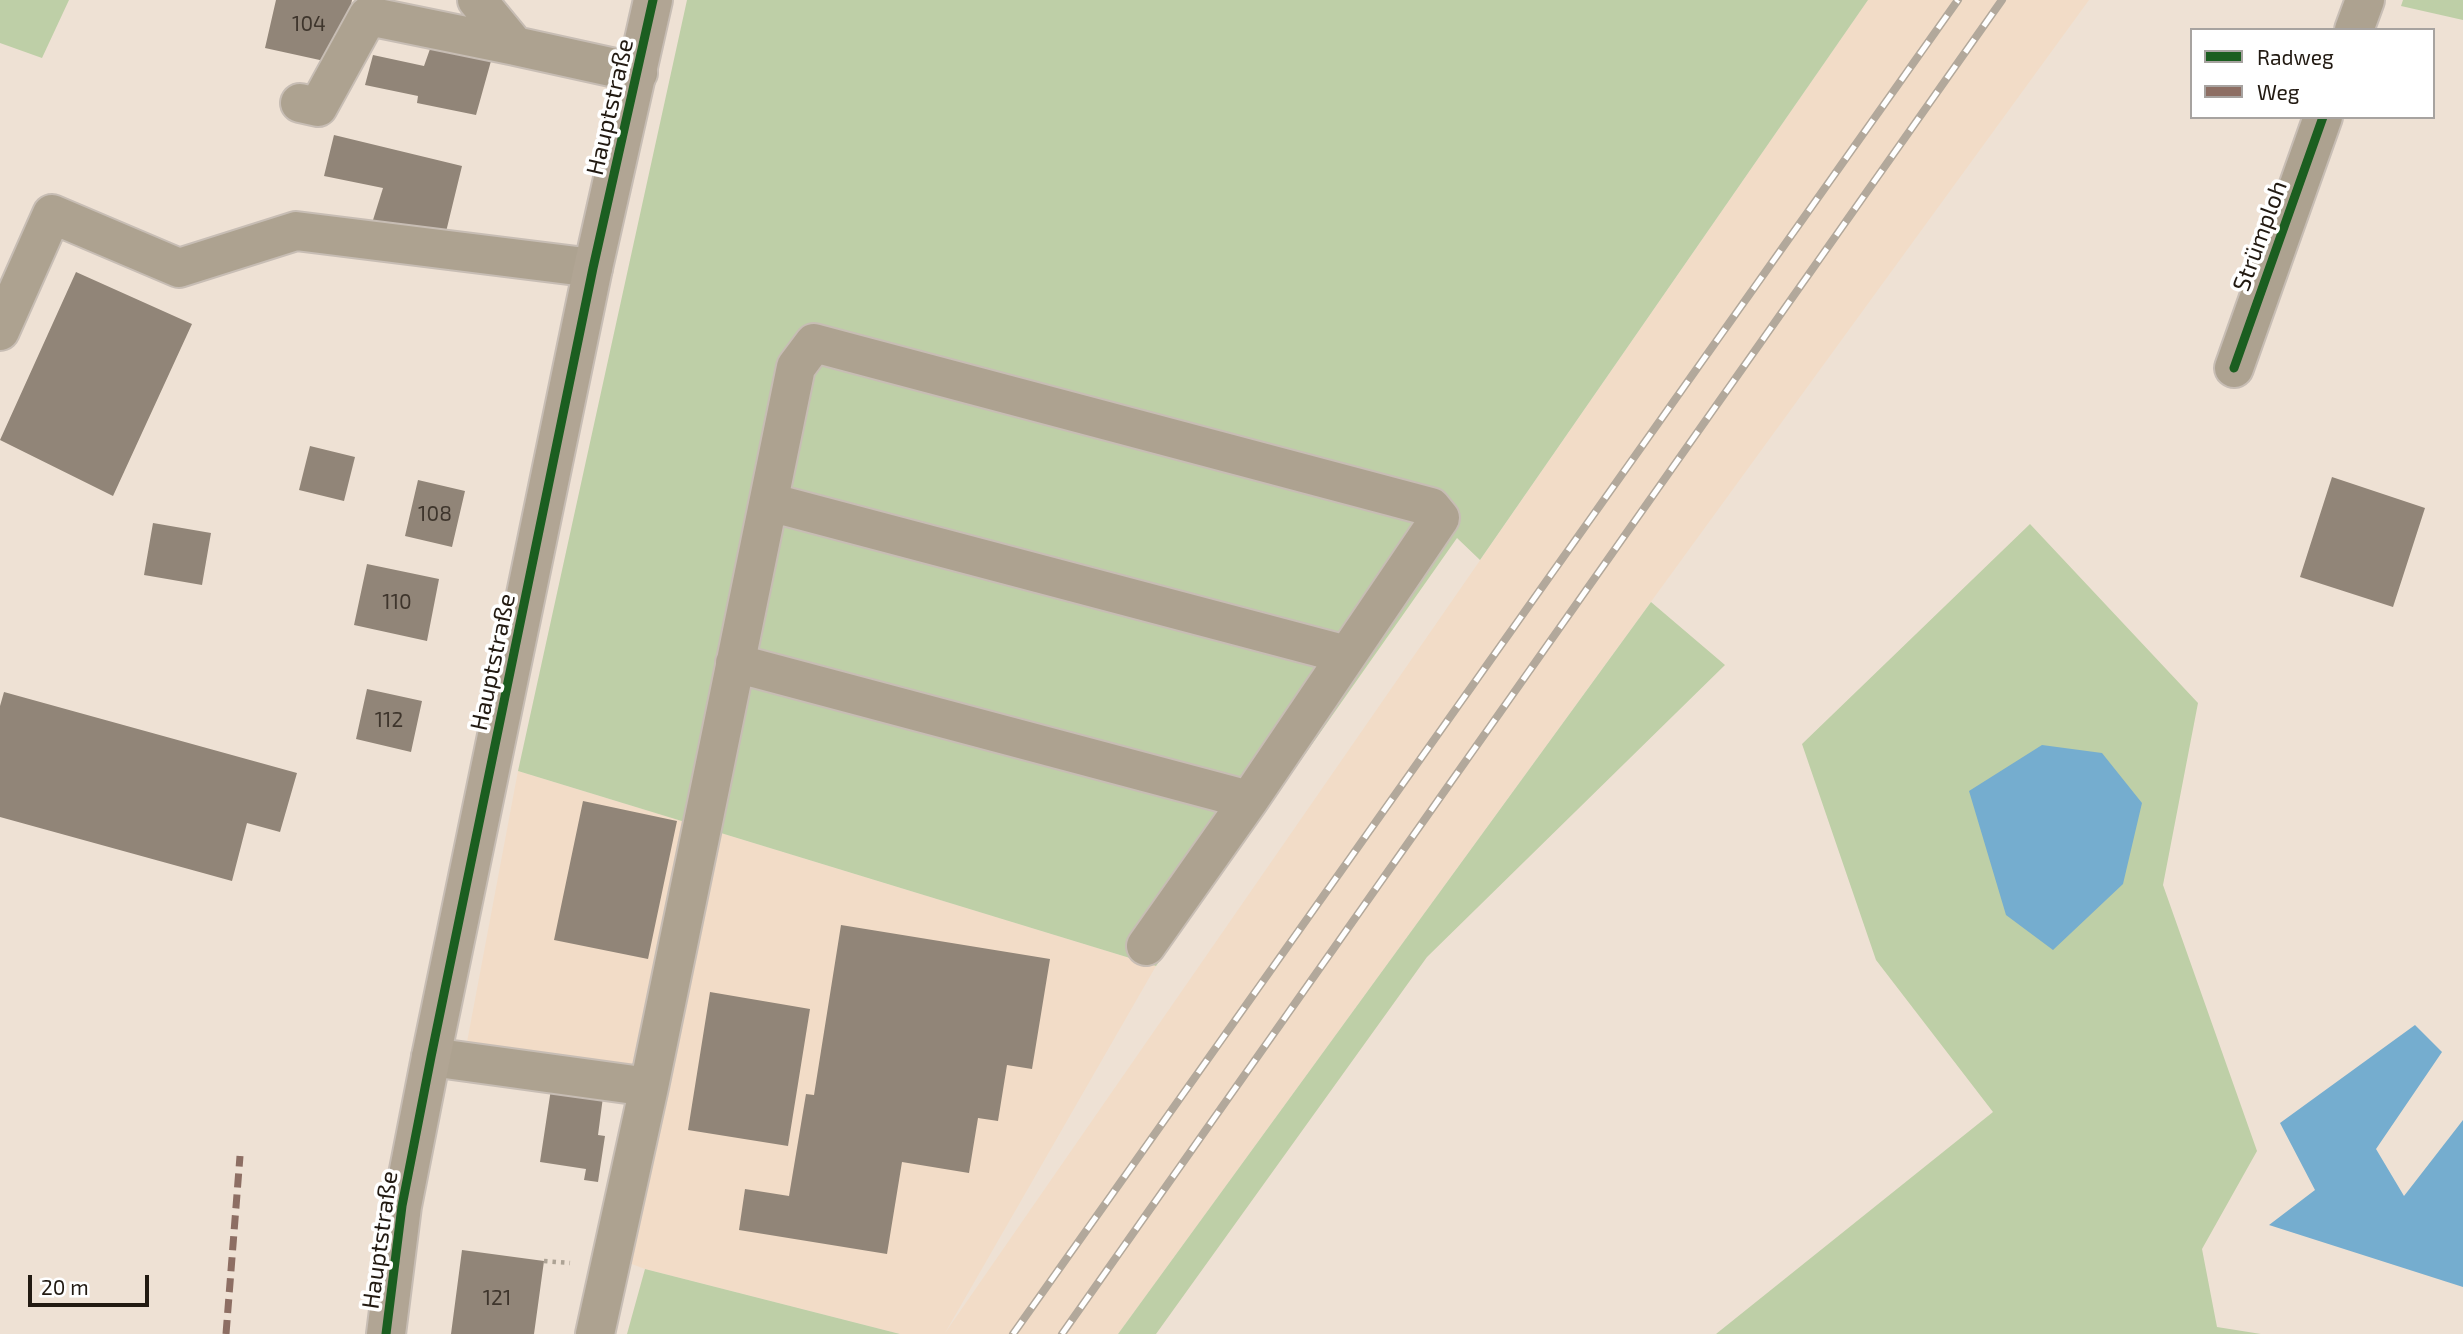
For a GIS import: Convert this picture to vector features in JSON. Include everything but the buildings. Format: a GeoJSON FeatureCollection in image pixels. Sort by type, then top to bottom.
{"type":"FeatureCollection","features":[{"type":"Feature","properties":{"kind":"main road","name":"Hauptstraße"},"geometry":{"type":"LineString","coordinates":[[386,1334],[402,1206],[431,1057],[593,268],[653,0]]}},
{"type":"Feature","properties":{"kind":"street"},"geometry":{"type":"LineString","coordinates":[[477,0],[515,46]]}},
{"type":"Feature","properties":{"kind":"street"},"geometry":{"type":"LineString","coordinates":[[2355,28],[2365,0]]}},
{"type":"Feature","properties":{"kind":"street"},"geometry":{"type":"LineString","coordinates":[[300,103],[318,107],[368,16],[638,73]]}},
{"type":"Feature","properties":{"kind":"street","name":"Strümploh"},"geometry":{"type":"LineString","coordinates":[[2234,368],[2322,119]]}},
{"type":"Feature","properties":{"kind":"street"},"geometry":{"type":"LineString","coordinates":[[0,331],[52,214],[179,268],[296,231],[593,268]]}},
{"type":"Feature","properties":{"kind":"street"},"geometry":{"type":"LineString","coordinates":[[595,1334],[649,1087],[796,368],[814,343],[1431,507],[1440,518],[1249,800],[1146,946]]}},
{"type":"Feature","properties":{"kind":"street"},"geometry":{"type":"LineString","coordinates":[[769,502],[1347,655]]}},
{"type":"Feature","properties":{"kind":"street"},"geometry":{"type":"LineString","coordinates":[[735,663],[1249,800]]}},
{"type":"Feature","properties":{"kind":"street"},"geometry":{"type":"LineString","coordinates":[[431,1057],[649,1087]]}},
{"type":"Feature","properties":{"kind":"shaded area"},"geometry":{"type":"Polygon","coordinates":[[[1868,0],[2089,0],[1118,1334],[900,1334],[645,1269],[597,1251],[632,1097],[461,1074],[518,771],[1156,966],[945,1333],[1868,0]]]}},
{"type":"Feature","properties":{"kind":"green space"},"geometry":{"type":"Polygon","coordinates":[[[0,0],[69,0],[42,58],[0,43],[0,0]]]}},
{"type":"Feature","properties":{"kind":"green space"},"geometry":{"type":"Polygon","coordinates":[[[687,0],[1868,0],[1480,560],[1457,538],[1156,966],[518,771],[687,0]]]}},
{"type":"Feature","properties":{"kind":"green space"},"geometry":{"type":"Polygon","coordinates":[[[2403,0],[2463,0],[2463,20],[2401,6],[2403,0]]]}},
{"type":"Feature","properties":{"kind":"green space"},"geometry":{"type":"Polygon","coordinates":[[[2030,524],[2198,703],[2163,885],[2257,1151],[2202,1249],[2217,1327],[2261,1334],[1716,1334],[1993,1112],[1876,960],[1802,744],[2030,524]]]}},
{"type":"Feature","properties":{"kind":"green space"},"geometry":{"type":"Polygon","coordinates":[[[1651,602],[1725,665],[1427,957],[1156,1334],[1118,1334],[1651,602]]]}},
{"type":"Feature","properties":{"kind":"green space"},"geometry":{"type":"Polygon","coordinates":[[[645,1269],[900,1334],[627,1334],[645,1269]]]}},
{"type":"Feature","properties":{"kind":"water"},"geometry":{"type":"Polygon","coordinates":[[[2042,745],[2102,753],[2142,803],[2123,884],[2053,950],[2006,915],[1969,791],[2042,745]]]}},
{"type":"Feature","properties":{"kind":"water"},"geometry":{"type":"Polygon","coordinates":[[[2415,1025],[2442,1052],[2376,1149],[2404,1196],[2463,1120],[2463,1287],[2269,1225],[2315,1190],[2280,1123],[2415,1025]]]}},
{"type":"Feature","properties":{"kind":"railway"},"geometry":{"type":"LineString","coordinates":[[1013,1334],[1958,0]]}},
{"type":"Feature","properties":{"kind":"railway"},"geometry":{"type":"LineString","coordinates":[[1062,1334],[2002,0]]}},
{"type":"Feature","properties":{"kind":"marked path"},"geometry":{"type":"LineString","coordinates":[[226,1334],[240,1156]]}},
{"type":"Feature","properties":{"kind":"cycle path"},"geometry":{"type":"LineString","coordinates":[[386,1334],[402,1206],[431,1057],[593,268],[653,0]]}},
{"type":"Feature","properties":{"kind":"cycle path"},"geometry":{"type":"LineString","coordinates":[[2234,368],[2322,119]]}}]}
